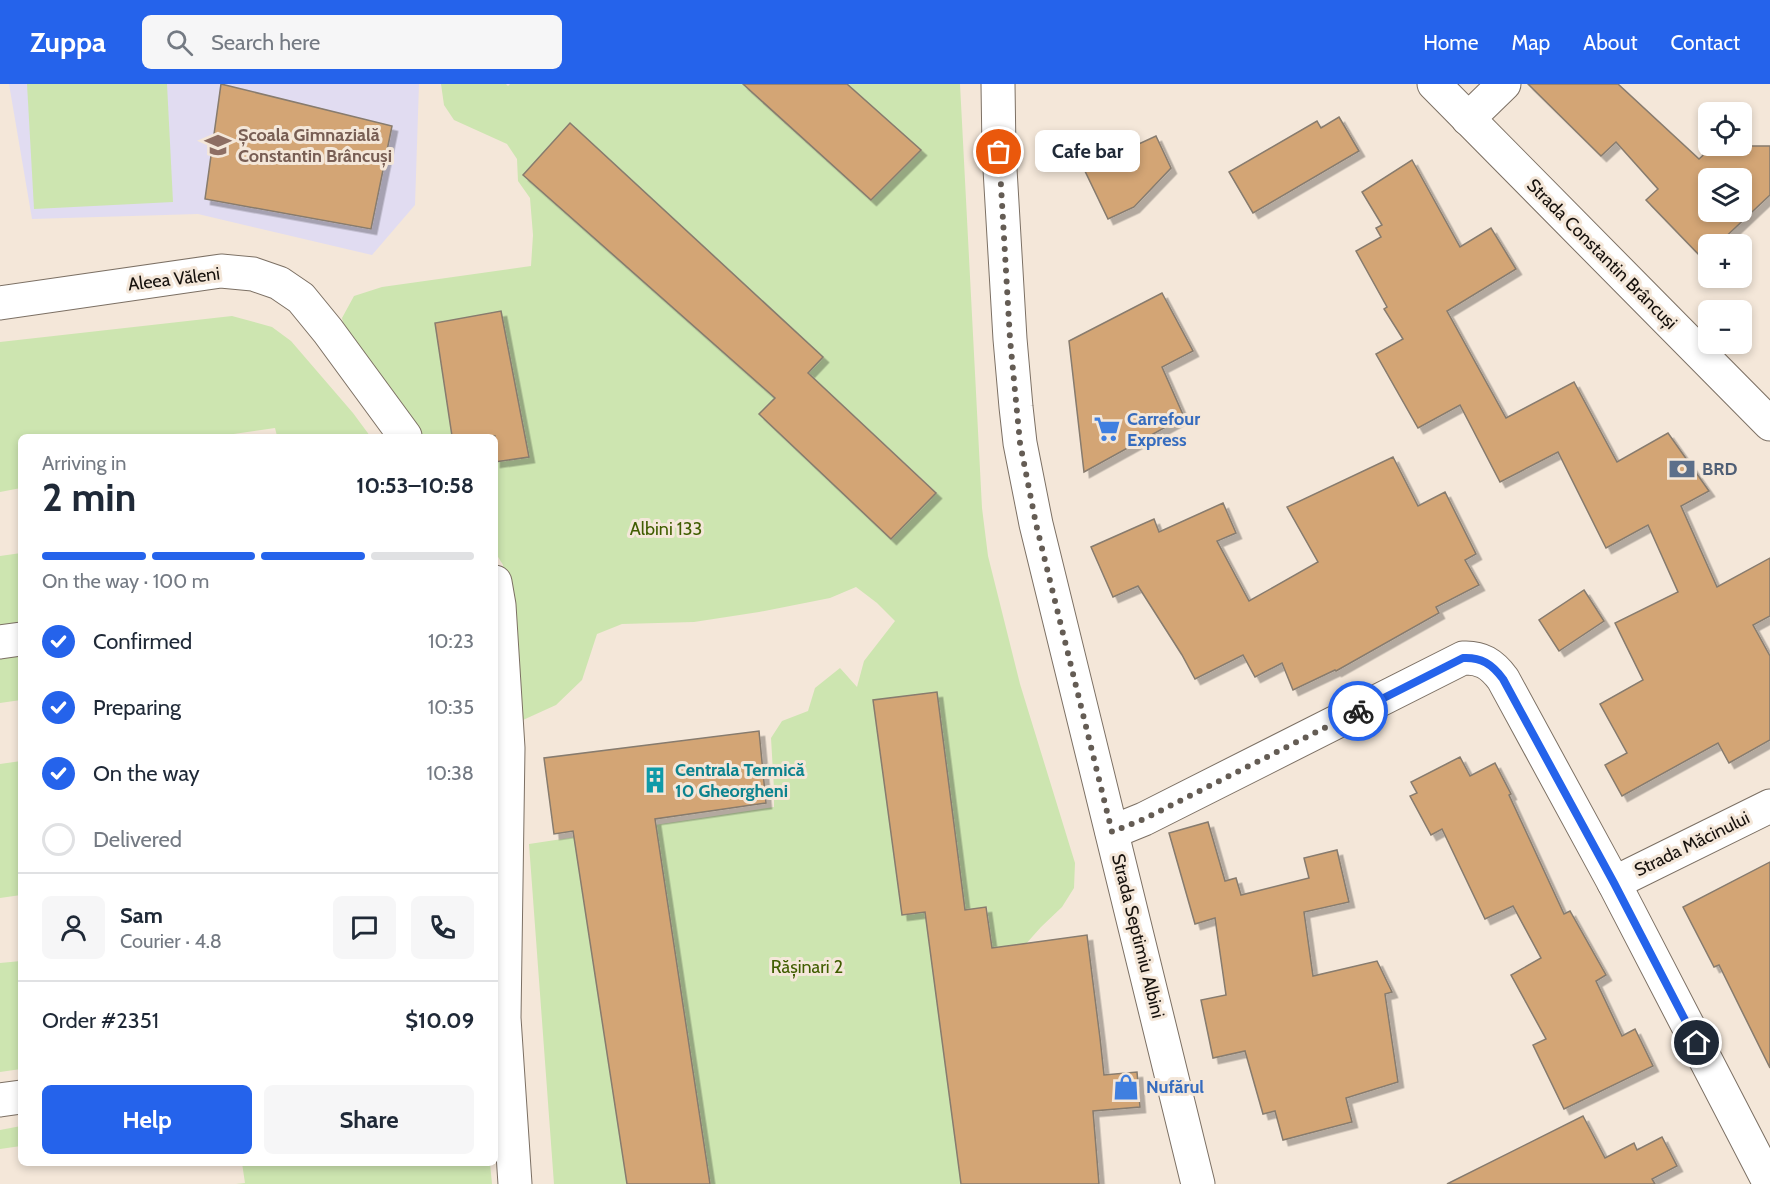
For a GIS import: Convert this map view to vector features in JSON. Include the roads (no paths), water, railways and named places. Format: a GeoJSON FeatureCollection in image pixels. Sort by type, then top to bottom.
{"type":"FeatureCollection","features":[{"type":"Feature","properties":{"kind":"street","name":"Strada Septimiu Albini"},"geometry":{"type":"LineString","coordinates":[[998,84],[999,152],[1010,339],[1020,443],[1036,524],[1198,1184]]}},
{"type":"Feature","properties":{"kind":"street","name":"Strada Constantin Brâncuși"},"geometry":{"type":"LineString","coordinates":[[1434,84],[1770,424]]}},
{"type":"Feature","properties":{"kind":"street"},"geometry":{"type":"LineString","coordinates":[[1468,119],[1504,84]]}},
{"type":"Feature","properties":{"kind":"street","name":"Aleea Văleni"},"geometry":{"type":"LineString","coordinates":[[0,303],[221,271],[253,274],[279,283],[301,298],[404,434]]}},
{"type":"Feature","properties":{"kind":"street"},"geometry":{"type":"LineString","coordinates":[[498,599],[508,748],[500,1018],[515,1184]]}},
{"type":"Feature","properties":{"kind":"street"},"geometry":{"type":"LineString","coordinates":[[0,642],[18,639]]}},
{"type":"Feature","properties":{"kind":"street"},"geometry":{"type":"LineString","coordinates":[[1112,832],[1144,819],[1463,658],[1485,661],[1495,668],[1503,679],[1614,883],[1770,1184]]}},
{"type":"Feature","properties":{"kind":"street","name":"Strada Măcinului"},"geometry":{"type":"LineString","coordinates":[[1614,883],[1770,806]]}},
{"type":"Feature","properties":{"kind":"street"},"geometry":{"type":"LineString","coordinates":[[0,1100],[18,1097]]}},
{"type":"Feature","properties":{"kind":"place","name":"Școala Gimnazială Constantin Brâncuși"},"geometry":{"type":"Point","coordinates":[218,145]}},
{"type":"Feature","properties":{"kind":"place","name":"Cafe bar"},"geometry":{"type":"Point","coordinates":[999,152]}},
{"type":"Feature","properties":{"kind":"place","name":"Carrefour Express"},"geometry":{"type":"Point","coordinates":[1107,429]}},
{"type":"Feature","properties":{"kind":"place","name":"BRD"},"geometry":{"type":"Point","coordinates":[1682,469]}},
{"type":"Feature","properties":{"kind":"place","name":"Centrala Termică 10 Gheorgheni"},"geometry":{"type":"Point","coordinates":[655,780]}},
{"type":"Feature","properties":{"kind":"place","name":"Nufărul"},"geometry":{"type":"Point","coordinates":[1126,1087]}},
{"type":"Feature","properties":{"kind":"park label","name":"Albini 133"},"geometry":{"type":"Point","coordinates":[666,529]}},
{"type":"Feature","properties":{"kind":"park label","name":"Rășinari 2"},"geometry":{"type":"Point","coordinates":[807,967]}}]}
